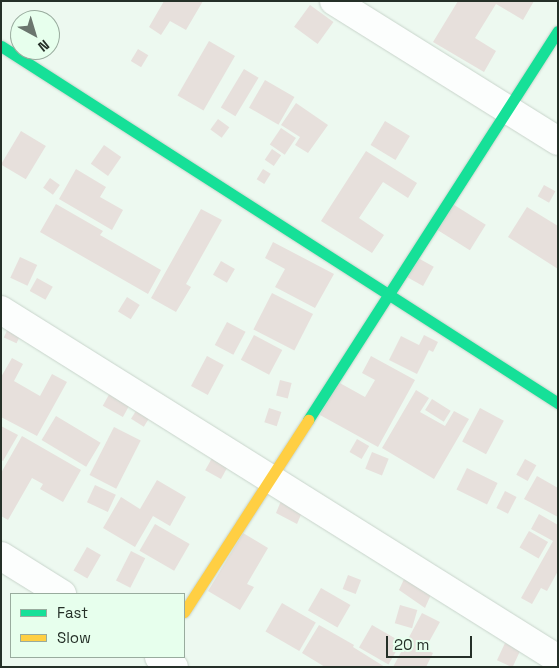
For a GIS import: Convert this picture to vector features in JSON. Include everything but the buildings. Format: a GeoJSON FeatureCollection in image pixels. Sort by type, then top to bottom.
{"type":"FeatureCollection","features":[{"type":"Feature","properties":{"kind":"street"},"geometry":{"type":"LineString","coordinates":[[334,1],[558,141]]}},
{"type":"Feature","properties":{"kind":"street"},"geometry":{"type":"LineString","coordinates":[[185,610],[558,31]]}},
{"type":"Feature","properties":{"kind":"street"},"geometry":{"type":"LineString","coordinates":[[1,46],[558,402]]}},
{"type":"Feature","properties":{"kind":"street"},"geometry":{"type":"LineString","coordinates":[[1,310],[271,477],[558,659]]}},
{"type":"Feature","properties":{"kind":"street"},"geometry":{"type":"LineString","coordinates":[[1,556],[60,593]]}},
{"type":"Feature","properties":{"kind":"street"},"geometry":{"type":"LineString","coordinates":[[160,658],[174,667]]}},
{"type":"Feature","properties":{"kind":"traffic: fast"},"geometry":{"type":"LineString","coordinates":[[308,420],[558,31]]}},
{"type":"Feature","properties":{"kind":"traffic: fast"},"geometry":{"type":"LineString","coordinates":[[1,46],[558,403]]}},
{"type":"Feature","properties":{"kind":"traffic: slow"},"geometry":{"type":"LineString","coordinates":[[185,610],[308,420]]}}]}
